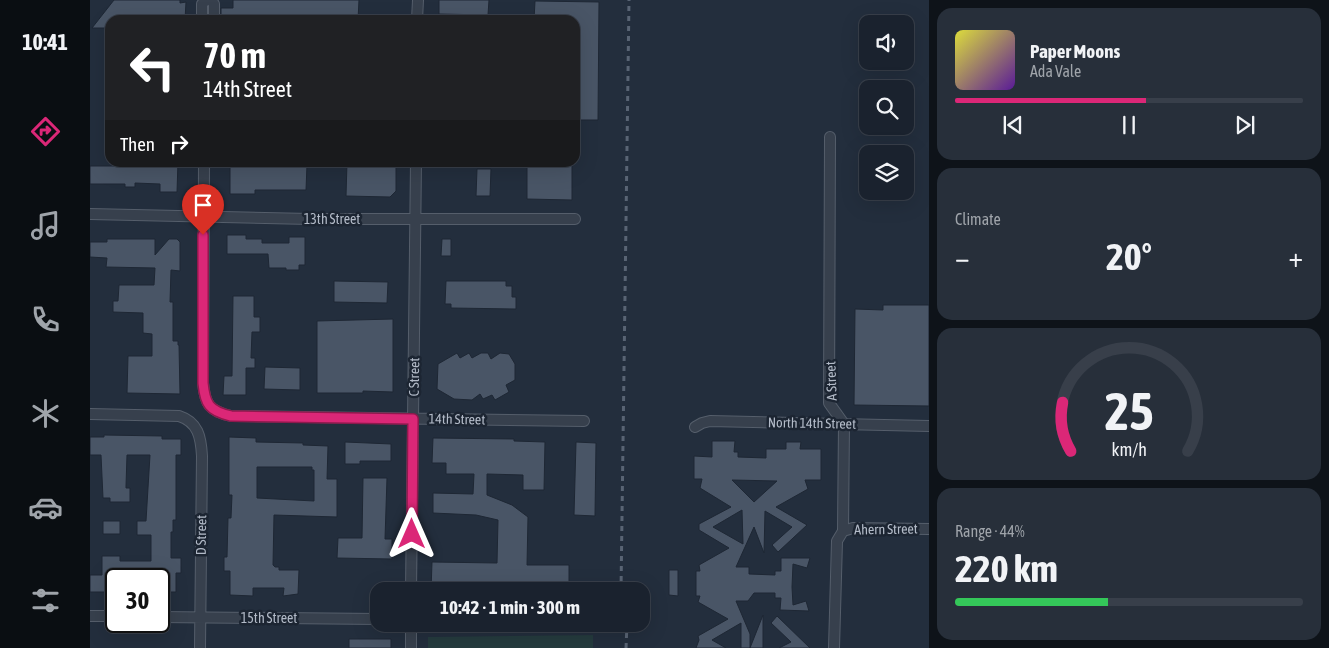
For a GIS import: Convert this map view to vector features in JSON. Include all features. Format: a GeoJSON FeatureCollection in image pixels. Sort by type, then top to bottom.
{"type":"FeatureCollection","features":[{"type":"Feature","properties":{"kind":"street"},"geometry":{"type":"LineString","coordinates":[[202,15],[202,4],[206,0]]}},
{"type":"Feature","properties":{"kind":"street"},"geometry":{"type":"LineString","coordinates":[[210,0],[214,4],[214,15]]}},
{"type":"Feature","properties":{"kind":"street"},"geometry":{"type":"LineString","coordinates":[[417,15],[418,0]]}},
{"type":"Feature","properties":{"kind":"street","name":"A Street"},"geometry":{"type":"LineString","coordinates":[[830,137],[829,403],[844,424]]}},
{"type":"Feature","properties":{"kind":"street"},"geometry":{"type":"LineString","coordinates":[[203,216],[204,167]]}},
{"type":"Feature","properties":{"kind":"street","name":"C Street"},"geometry":{"type":"LineString","coordinates":[[412,582],[416,167]]}},
{"type":"Feature","properties":{"kind":"street","name":"13th Street"},"geometry":{"type":"LineString","coordinates":[[90,214],[415,219],[574,219]]}},
{"type":"Feature","properties":{"kind":"street","name":"14th Street"},"geometry":{"type":"LineString","coordinates":[[203,216],[203,383],[204,394],[211,408],[231,416],[584,420]]}},
{"type":"Feature","properties":{"kind":"street","name":"D Street"},"geometry":{"type":"LineString","coordinates":[[90,414],[170,415],[185,418],[194,424],[200,434],[202,448],[200,648]]}},
{"type":"Feature","properties":{"kind":"street","name":"North 14th Street"},"geometry":{"type":"LineString","coordinates":[[696,427],[710,421],[929,426]]}},
{"type":"Feature","properties":{"kind":"street"},"geometry":{"type":"LineString","coordinates":[[834,648],[837,541],[843,531],[844,424]]}},
{"type":"Feature","properties":{"kind":"street","name":"Ahern Street"},"geometry":{"type":"LineString","coordinates":[[843,531],[853,528],[929,529]]}},
{"type":"Feature","properties":{"kind":"street"},"geometry":{"type":"LineString","coordinates":[[90,616],[105,616]]}},
{"type":"Feature","properties":{"kind":"street","name":"15th Street"},"geometry":{"type":"LineString","coordinates":[[170,617],[370,619]]}},
{"type":"Feature","properties":{"kind":"street"},"geometry":{"type":"LineString","coordinates":[[411,632],[411,648]]}},
{"type":"Feature","properties":{"kind":"green space"},"geometry":{"type":"Polygon","coordinates":[[[593,635],[593,648],[428,648],[428,637],[593,635]]]}},
{"type":"Feature","properties":{"kind":"building"},"geometry":{"type":"Polygon","coordinates":[[[114,0],[180,0],[180,3],[186,2],[185,15],[105,15],[105,28],[92,28],[114,0]]]}},
{"type":"Feature","properties":{"kind":"building"},"geometry":{"type":"Polygon","coordinates":[[[233,0],[359,0],[358,15],[221,15],[221,8],[233,8],[233,0]]]}},
{"type":"Feature","properties":{"kind":"building"},"geometry":{"type":"Polygon","coordinates":[[[439,0],[489,0],[488,15],[439,14],[439,0]]]}},
{"type":"Feature","properties":{"kind":"building"},"geometry":{"type":"Polygon","coordinates":[[[535,1],[599,2],[598,120],[580,120],[580,15],[534,15],[535,1]]]}},
{"type":"Feature","properties":{"kind":"building"},"geometry":{"type":"Polygon","coordinates":[[[90,166],[178,167],[177,192],[160,192],[160,184],[135,183],[135,187],[125,187],[125,184],[90,184],[90,166]]]}},
{"type":"Feature","properties":{"kind":"building"},"geometry":{"type":"Polygon","coordinates":[[[230,167],[307,167],[306,190],[255,190],[255,194],[230,194],[230,167]]]}},
{"type":"Feature","properties":{"kind":"building"},"geometry":{"type":"Polygon","coordinates":[[[347,167],[396,167],[396,191],[390,197],[346,196],[347,167]]]}},
{"type":"Feature","properties":{"kind":"building"},"geometry":{"type":"Polygon","coordinates":[[[527,167],[572,167],[572,200],[527,199],[527,167]]]}},
{"type":"Feature","properties":{"kind":"building"},"geometry":{"type":"Polygon","coordinates":[[[477,169],[491,169],[490,196],[476,196],[477,169]]]}},
{"type":"Feature","properties":{"kind":"building"},"geometry":{"type":"Polygon","coordinates":[[[227,235],[246,235],[246,239],[262,239],[262,243],[289,243],[289,237],[305,237],[305,265],[299,265],[299,270],[269,268],[268,254],[227,254],[227,235]]]}},
{"type":"Feature","properties":{"kind":"building"},"geometry":{"type":"Polygon","coordinates":[[[107,239],[155,239],[155,255],[169,239],[177,239],[180,242],[180,271],[171,270],[170,302],[173,302],[173,341],[178,341],[179,345],[180,394],[127,393],[128,356],[152,356],[152,334],[143,333],[143,313],[113,312],[113,301],[118,301],[119,285],[154,285],[155,268],[106,267],[107,258],[90,257],[90,242],[107,242],[107,239]]]}},
{"type":"Feature","properties":{"kind":"building"},"geometry":{"type":"Polygon","coordinates":[[[442,239],[451,239],[451,256],[441,256],[442,239]]]}},
{"type":"Feature","properties":{"kind":"building"},"geometry":{"type":"Polygon","coordinates":[[[334,281],[388,282],[387,303],[334,302],[334,281]]]}},
{"type":"Feature","properties":{"kind":"building"},"geometry":{"type":"Polygon","coordinates":[[[446,281],[506,281],[506,286],[512,286],[512,297],[516,297],[516,309],[451,308],[451,304],[445,304],[446,281]]]}},
{"type":"Feature","properties":{"kind":"building"},"geometry":{"type":"Polygon","coordinates":[[[233,296],[254,296],[254,317],[260,317],[260,332],[252,332],[251,358],[255,358],[255,368],[246,368],[246,395],[223,395],[224,376],[232,376],[233,296]]]}},
{"type":"Feature","properties":{"kind":"building"},"geometry":{"type":"Polygon","coordinates":[[[883,305],[929,305],[929,406],[854,405],[855,309],[883,310],[883,305]]]}},
{"type":"Feature","properties":{"kind":"building"},"geometry":{"type":"Polygon","coordinates":[[[393,319],[393,392],[317,393],[317,321],[393,319]]]}},
{"type":"Feature","properties":{"kind":"building"},"geometry":{"type":"Polygon","coordinates":[[[457,353],[460,358],[469,353],[472,358],[481,353],[488,353],[491,359],[500,353],[509,354],[515,364],[515,380],[506,385],[509,392],[495,400],[492,395],[483,399],[480,394],[472,400],[454,399],[437,389],[438,364],[457,353]]]}},
{"type":"Feature","properties":{"kind":"building"},"geometry":{"type":"Polygon","coordinates":[[[265,367],[300,368],[300,390],[264,389],[265,367]]]}},
{"type":"Feature","properties":{"kind":"building"},"geometry":{"type":"Polygon","coordinates":[[[104,435],[162,436],[162,439],[181,439],[181,455],[176,455],[176,520],[173,520],[173,532],[171,532],[171,558],[181,558],[181,573],[176,573],[176,592],[170,592],[170,568],[105,568],[105,592],[90,592],[90,575],[102,575],[102,556],[120,556],[120,561],[151,561],[151,535],[137,535],[137,521],[146,521],[150,455],[127,455],[126,488],[130,488],[130,502],[110,502],[110,498],[103,498],[101,455],[90,455],[90,437],[104,437],[104,435]]]}},
{"type":"Feature","properties":{"kind":"building"},"geometry":{"type":"Polygon","coordinates":[[[229,437],[256,438],[256,442],[303,443],[303,445],[328,446],[327,479],[337,479],[337,517],[274,515],[273,565],[279,567],[279,570],[299,570],[298,594],[283,596],[284,588],[253,588],[253,596],[230,595],[230,571],[224,571],[224,557],[227,557],[228,518],[231,518],[232,495],[229,495],[229,437]],[[257,467],[257,498],[314,501],[314,470],[312,470],[312,467],[257,467]]]}},
{"type":"Feature","properties":{"kind":"building"},"geometry":{"type":"Polygon","coordinates":[[[433,438],[514,439],[514,441],[545,442],[544,490],[523,490],[523,475],[487,474],[487,495],[512,505],[528,517],[527,565],[569,565],[569,582],[431,582],[432,562],[497,563],[498,520],[476,515],[433,513],[433,493],[473,494],[474,474],[446,474],[446,463],[432,463],[433,438]]]}},
{"type":"Feature","properties":{"kind":"building"},"geometry":{"type":"Polygon","coordinates":[[[712,441],[735,441],[734,452],[738,452],[738,457],[766,458],[766,449],[786,449],[786,442],[801,442],[800,449],[821,449],[821,480],[805,480],[808,489],[776,507],[807,525],[778,552],[772,545],[792,527],[765,511],[764,553],[754,527],[736,567],[749,567],[749,574],[775,575],[775,571],[781,571],[781,558],[810,558],[807,568],[793,564],[792,587],[793,605],[806,601],[809,611],[780,610],[781,598],[775,598],[775,593],[754,593],[748,601],[736,601],[750,634],[750,648],[741,648],[741,623],[712,640],[726,648],[696,648],[699,640],[698,636],[728,619],[698,602],[700,596],[696,596],[696,571],[700,571],[699,565],[729,548],[699,530],[699,524],[731,507],[700,488],[702,479],[694,479],[694,456],[712,457],[712,441]],[[732,480],[754,502],[777,481],[732,480]],[[742,510],[713,527],[743,544],[742,510]]]}},
{"type":"Feature","properties":{"kind":"building"},"geometry":{"type":"Polygon","coordinates":[[[345,442],[391,444],[391,461],[360,461],[360,464],[345,464],[345,442]]]}},
{"type":"Feature","properties":{"kind":"building"},"geometry":{"type":"Polygon","coordinates":[[[576,442],[596,443],[595,516],[574,515],[576,442]]]}},
{"type":"Feature","properties":{"kind":"building"},"geometry":{"type":"Polygon","coordinates":[[[363,478],[387,478],[385,539],[392,539],[392,559],[337,558],[338,538],[362,538],[363,478]]]}},
{"type":"Feature","properties":{"kind":"building"},"geometry":{"type":"Polygon","coordinates":[[[103,521],[120,521],[120,534],[103,534],[103,521]]]}},
{"type":"Feature","properties":{"kind":"building"},"geometry":{"type":"Polygon","coordinates":[[[669,570],[678,570],[678,596],[669,595],[669,570]]]}},
{"type":"Feature","properties":{"kind":"building"},"geometry":{"type":"Polygon","coordinates":[[[763,615],[763,648],[750,648],[763,615]]]}},
{"type":"Feature","properties":{"kind":"building"},"geometry":{"type":"Polygon","coordinates":[[[777,616],[810,648],[779,648],[791,642],[771,623],[777,616]]]}},
{"type":"Feature","properties":{"kind":"building"},"geometry":{"type":"Polygon","coordinates":[[[349,639],[391,639],[391,648],[349,648],[349,639]]]}},
{"type":"Feature","properties":{"kind":"railway"},"geometry":{"type":"LineString","coordinates":[[621,582],[629,0]]}},
{"type":"Feature","properties":{"kind":"railway"},"geometry":{"type":"LineString","coordinates":[[626,648],[627,632]]}},
{"type":"Feature","properties":{"kind":"route"},"geometry":{"type":"LineString","coordinates":[[203,235],[203,383],[204,394],[211,408],[216,412],[231,416],[413,419],[412,534]]}}]}
